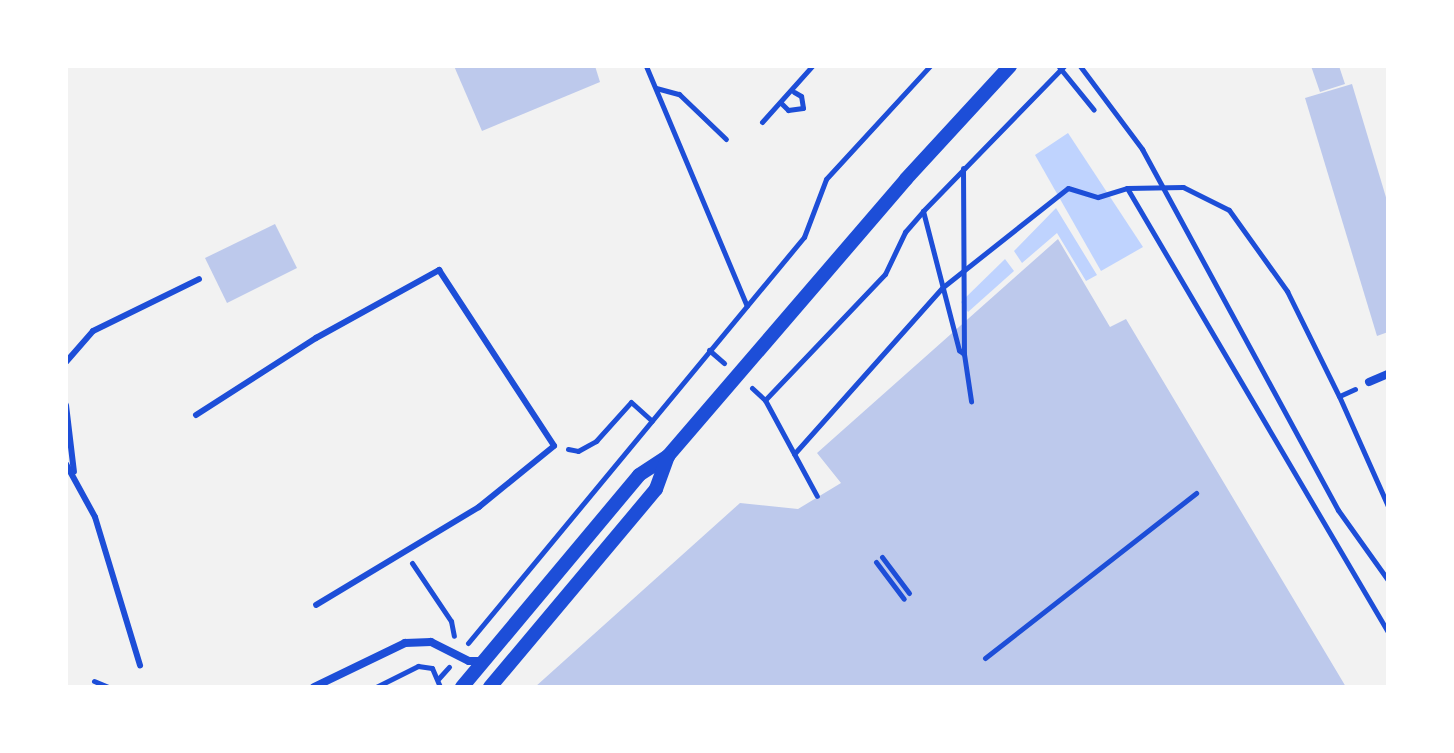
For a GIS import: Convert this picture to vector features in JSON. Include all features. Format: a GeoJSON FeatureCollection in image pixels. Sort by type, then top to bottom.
{"type":"FeatureCollection","features":[{"type":"Feature","properties":{"kind":"street"},"geometry":{"type":"LineString","coordinates":[[462,687],[639,475],[668,456],[906,179],[1010,66]]}},
{"type":"Feature","properties":{"kind":"street"},"geometry":{"type":"LineString","coordinates":[[1369,382],[1388,374]]}},
{"type":"Feature","properties":{"kind":"street"},"geometry":{"type":"LineString","coordinates":[[490,687],[656,489],[668,456]]}},
{"type":"Feature","properties":{"kind":"street"},"geometry":{"type":"LineString","coordinates":[[314,687],[405,643],[431,642],[459,657],[483,661]]}},
{"type":"Feature","properties":{"kind":"lane"},"geometry":{"type":"LineString","coordinates":[[196,415],[316,338],[439,270],[554,446],[479,507],[316,605]]}},
{"type":"Feature","properties":{"kind":"lane"},"geometry":{"type":"LineString","coordinates":[[66,362],[93,331],[199,279]]}},
{"type":"Feature","properties":{"kind":"lane"},"geometry":{"type":"LineString","coordinates":[[66,405],[75,476]]}},
{"type":"Feature","properties":{"kind":"lane"},"geometry":{"type":"LineString","coordinates":[[66,464],[95,517],[140,665]]}},
{"type":"Feature","properties":{"kind":"path"},"geometry":{"type":"LineString","coordinates":[[646,66],[747,306]]}},
{"type":"Feature","properties":{"kind":"path"},"geometry":{"type":"LineString","coordinates":[[762,122],[794,92],[812,66]]}},
{"type":"Feature","properties":{"kind":"path"},"geometry":{"type":"LineString","coordinates":[[459,657],[804,237],[826,179],[930,66]]}},
{"type":"Feature","properties":{"kind":"path"},"geometry":{"type":"LineString","coordinates":[[1080,66],[1163,185],[1338,510],[1388,580]]}},
{"type":"Feature","properties":{"kind":"path"},"geometry":{"type":"LineString","coordinates":[[817,496],[765,400],[885,274],[905,232],[923,211],[1061,67],[1094,110]]}},
{"type":"Feature","properties":{"kind":"path"},"geometry":{"type":"LineString","coordinates":[[656,88],[679,94],[726,139]]}},
{"type":"Feature","properties":{"kind":"path"},"geometry":{"type":"LineString","coordinates":[[781,103],[788,110],[803,108],[801,96],[794,92]]}},
{"type":"Feature","properties":{"kind":"path"},"geometry":{"type":"LineString","coordinates":[[963,168],[966,272],[964,354]]}},
{"type":"Feature","properties":{"kind":"path"},"geometry":{"type":"LineString","coordinates":[[794,454],[943,287],[966,272],[1068,188],[1098,197],[1127,188],[1163,185],[1208,195],[1229,210],[1257,242],[1339,396],[1388,506]]}},
{"type":"Feature","properties":{"kind":"path"},"geometry":{"type":"LineString","coordinates":[[1127,188],[1388,632]]}},
{"type":"Feature","properties":{"kind":"path"},"geometry":{"type":"LineString","coordinates":[[923,211],[964,354],[971,401]]}},
{"type":"Feature","properties":{"kind":"path"},"geometry":{"type":"LineString","coordinates":[[1339,396],[1369,382]]}},
{"type":"Feature","properties":{"kind":"path"},"geometry":{"type":"LineString","coordinates":[[554,446],[578,451],[596,441],[631,402],[652,421]]}},
{"type":"Feature","properties":{"kind":"path"},"geometry":{"type":"LineString","coordinates":[[985,658],[1196,493]]}},
{"type":"Feature","properties":{"kind":"path"},"geometry":{"type":"LineString","coordinates":[[405,551],[451,621],[459,657]]}},
{"type":"Feature","properties":{"kind":"path"},"geometry":{"type":"LineString","coordinates":[[882,557],[909,593]]}},
{"type":"Feature","properties":{"kind":"path"},"geometry":{"type":"LineString","coordinates":[[876,562],[904,599]]}},
{"type":"Feature","properties":{"kind":"path"},"geometry":{"type":"LineString","coordinates":[[376,687],[418,666],[432,668],[440,687]]}},
{"type":"Feature","properties":{"kind":"path"},"geometry":{"type":"LineString","coordinates":[[94,681],[104,686]]}},
{"type":"Feature","properties":{"kind":"water"},"geometry":{"type":"Polygon","coordinates":[[[1068,133],[1143,247],[1101,271],[1035,155],[1068,133]]]}},
{"type":"Feature","properties":{"kind":"water"},"geometry":{"type":"Polygon","coordinates":[[[1056,208],[1097,275],[1086,281],[1057,233],[1022,263],[1014,251],[1056,208]]]}},
{"type":"Feature","properties":{"kind":"water"},"geometry":{"type":"Polygon","coordinates":[[[1005,259],[1014,271],[968,312],[961,302],[1005,259]]]}},
{"type":"Feature","properties":{"kind":"building"},"geometry":{"type":"Polygon","coordinates":[[[454,66],[595,66],[600,82],[482,131],[454,66]]]}},
{"type":"Feature","properties":{"kind":"building"},"geometry":{"type":"Polygon","coordinates":[[[1311,66],[1339,66],[1345,84],[1320,92],[1311,66]]]}},
{"type":"Feature","properties":{"kind":"building"},"geometry":{"type":"Polygon","coordinates":[[[1352,84],[1388,204],[1388,332],[1377,336],[1305,98],[1352,84]]]}},
{"type":"Feature","properties":{"kind":"building"},"geometry":{"type":"Polygon","coordinates":[[[275,224],[297,268],[227,303],[205,258],[275,224]]]}},
{"type":"Feature","properties":{"kind":"building"},"geometry":{"type":"Polygon","coordinates":[[[1058,239],[1110,327],[1126,319],[1346,687],[535,687],[740,503],[798,509],[841,483],[817,453],[1058,239]]]}}]}
